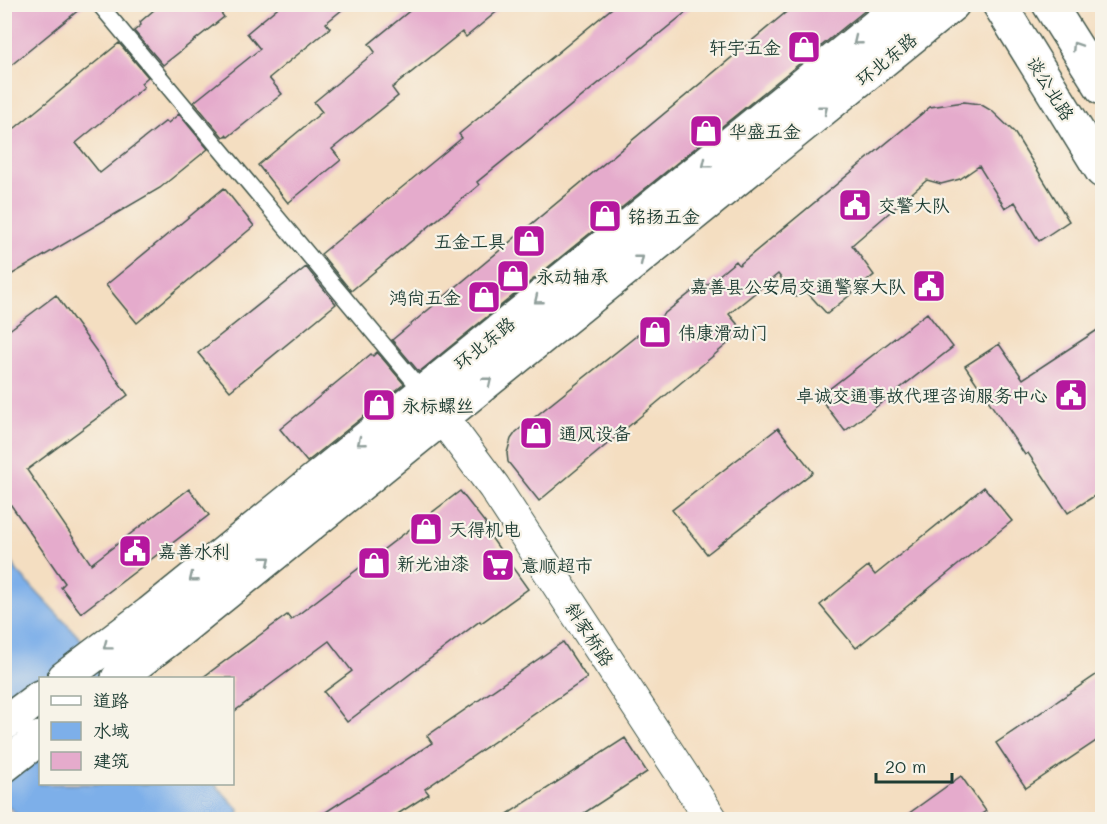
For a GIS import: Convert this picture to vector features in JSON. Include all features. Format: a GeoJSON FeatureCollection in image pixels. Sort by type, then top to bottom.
{"type":"FeatureCollection","features":[{"type":"Feature","properties":{"kind":"street","name":"环北东路"},"geometry":{"type":"LineString","coordinates":[[65,677],[150,613],[903,4]]}},
{"type":"Feature","properties":{"kind":"street","name":"环北东路"},"geometry":{"type":"LineString","coordinates":[[119,677],[173,636],[953,4]]}},
{"type":"Feature","properties":{"kind":"street","name":"谈公北路"},"geometry":{"type":"LineString","coordinates":[[999,4],[1102,171]]}},
{"type":"Feature","properties":{"kind":"street"},"geometry":{"type":"LineString","coordinates":[[1049,4],[1102,88]]}},
{"type":"Feature","properties":{"kind":"street","name":"斜家桥路"},"geometry":{"type":"LineString","coordinates":[[423,392],[494,488],[711,819]]}},
{"type":"Feature","properties":{"kind":"street"},"geometry":{"type":"LineString","coordinates":[[4,724],[39,698]]}},
{"type":"Feature","properties":{"kind":"street"},"geometry":{"type":"LineString","coordinates":[[4,765],[39,739]]}},
{"type":"Feature","properties":{"kind":"lane"},"geometry":{"type":"LineString","coordinates":[[99,4],[423,392]]}},
{"type":"Feature","properties":{"kind":"water"},"geometry":{"type":"Polygon","coordinates":[[[4,546],[17,571],[116,677],[39,677],[39,785],[216,785],[239,810],[237,819],[22,819],[5,804],[4,546]]]}},
{"type":"Feature","properties":{"kind":"building"},"geometry":{"type":"Polygon","coordinates":[[[4,4],[86,4],[4,71],[4,4]]]}},
{"type":"Feature","properties":{"kind":"building"},"geometry":{"type":"Polygon","coordinates":[[[161,4],[214,4],[224,17],[163,65],[134,31],[141,25],[140,22],[161,4]]]}},
{"type":"Feature","properties":{"kind":"building"},"geometry":{"type":"Polygon","coordinates":[[[282,4],[349,4],[326,23],[330,28],[269,78],[282,94],[228,137],[226,135],[223,137],[194,102],[260,49],[247,33],[282,4]]]}},
{"type":"Feature","properties":{"kind":"building"},"geometry":{"type":"Polygon","coordinates":[[[418,4],[506,4],[466,37],[462,32],[392,88],[398,96],[332,149],[341,160],[288,203],[258,165],[322,112],[314,102],[375,52],[369,44],[418,4]]]}},
{"type":"Feature","properties":{"kind":"building"},"geometry":{"type":"Polygon","coordinates":[[[617,4],[696,4],[477,182],[479,185],[351,291],[321,254],[462,138],[459,134],[617,4]]]}},
{"type":"Feature","properties":{"kind":"building"},"geometry":{"type":"Polygon","coordinates":[[[796,4],[873,4],[419,372],[392,340],[796,4]]]}},
{"type":"Feature","properties":{"kind":"building"},"geometry":{"type":"Polygon","coordinates":[[[119,43],[148,77],[141,83],[144,87],[76,143],[100,173],[166,121],[168,123],[179,114],[208,149],[160,188],[4,279],[4,137],[119,43]]]}},
{"type":"Feature","properties":{"kind":"building"},"geometry":{"type":"Polygon","coordinates":[[[964,102],[980,104],[992,111],[1014,132],[1069,221],[1039,241],[1015,202],[1005,208],[979,166],[960,179],[941,184],[927,180],[852,245],[874,275],[827,314],[805,290],[796,297],[778,274],[729,314],[743,331],[539,501],[508,462],[507,453],[511,439],[516,432],[704,282],[706,286],[736,261],[739,265],[930,107],[964,102]]]}},
{"type":"Feature","properties":{"kind":"building"},"geometry":{"type":"Polygon","coordinates":[[[224,188],[254,226],[137,323],[106,285],[224,188]]]}},
{"type":"Feature","properties":{"kind":"building"},"geometry":{"type":"Polygon","coordinates":[[[306,267],[336,304],[230,391],[198,353],[306,267]]]}},
{"type":"Feature","properties":{"kind":"building"},"geometry":{"type":"Polygon","coordinates":[[[56,295],[128,395],[27,470],[91,564],[189,489],[209,515],[81,613],[61,587],[65,583],[4,495],[4,334],[56,295]]]}},
{"type":"Feature","properties":{"kind":"building"},"geometry":{"type":"Polygon","coordinates":[[[927,313],[953,347],[845,431],[819,397],[927,313]]]}},
{"type":"Feature","properties":{"kind":"building"},"geometry":{"type":"Polygon","coordinates":[[[1102,327],[1102,491],[1068,513],[1028,453],[1025,455],[965,366],[999,344],[1023,379],[1102,327]]]}},
{"type":"Feature","properties":{"kind":"building"},"geometry":{"type":"Polygon","coordinates":[[[377,352],[404,384],[307,462],[280,429],[371,354],[373,356],[377,352]]]}},
{"type":"Feature","properties":{"kind":"building"},"geometry":{"type":"Polygon","coordinates":[[[778,428],[813,472],[707,554],[672,510],[778,428]]]}},
{"type":"Feature","properties":{"kind":"building"},"geometry":{"type":"Polygon","coordinates":[[[984,487],[1012,521],[856,648],[820,605],[868,566],[875,575],[984,487]]]}},
{"type":"Feature","properties":{"kind":"building"},"geometry":{"type":"Polygon","coordinates":[[[460,491],[486,524],[483,526],[528,589],[481,623],[480,621],[347,722],[324,692],[352,671],[329,641],[234,712],[234,677],[203,677],[287,615],[291,620],[460,491]]]}},
{"type":"Feature","properties":{"kind":"building"},"geometry":{"type":"Polygon","coordinates":[[[563,642],[587,678],[425,789],[429,794],[390,819],[315,819],[432,743],[427,736],[563,642]]]}},
{"type":"Feature","properties":{"kind":"building"},"geometry":{"type":"Polygon","coordinates":[[[1102,671],[1102,737],[1026,788],[996,743],[1102,671]]]}},
{"type":"Feature","properties":{"kind":"building"},"geometry":{"type":"Polygon","coordinates":[[[625,738],[647,772],[575,819],[500,819],[625,738]]]}},
{"type":"Feature","properties":{"kind":"building"},"geometry":{"type":"Polygon","coordinates":[[[961,776],[986,811],[974,819],[901,819],[961,776]]]}},
{"type":"Feature","properties":{"kind":"place","name":"轩宇五金"},"geometry":{"type":"Point","coordinates":[804,47]}},
{"type":"Feature","properties":{"kind":"place","name":"华盛五金"},"geometry":{"type":"Point","coordinates":[706,131]}},
{"type":"Feature","properties":{"kind":"place","name":"交警大队"},"geometry":{"type":"Point","coordinates":[855,205]}},
{"type":"Feature","properties":{"kind":"place","name":"铭扬五金"},"geometry":{"type":"Point","coordinates":[605,216]}},
{"type":"Feature","properties":{"kind":"place","name":"五金工具"},"geometry":{"type":"Point","coordinates":[529,241]}},
{"type":"Feature","properties":{"kind":"place","name":"永动轴承"},"geometry":{"type":"Point","coordinates":[513,276]}},
{"type":"Feature","properties":{"kind":"place","name":"嘉善县公安局交通警察大队"},"geometry":{"type":"Point","coordinates":[929,286]}},
{"type":"Feature","properties":{"kind":"place","name":"鸿尚五金"},"geometry":{"type":"Point","coordinates":[484,297]}},
{"type":"Feature","properties":{"kind":"place","name":"伟康滑动门"},"geometry":{"type":"Point","coordinates":[655,332]}},
{"type":"Feature","properties":{"kind":"place","name":"卓诚交通事故代理咨询服务中心"},"geometry":{"type":"Point","coordinates":[1071,395]}},
{"type":"Feature","properties":{"kind":"place","name":"永标螺丝"},"geometry":{"type":"Point","coordinates":[379,405]}},
{"type":"Feature","properties":{"kind":"place","name":"通风设备"},"geometry":{"type":"Point","coordinates":[536,433]}},
{"type":"Feature","properties":{"kind":"place","name":"天得机电"},"geometry":{"type":"Point","coordinates":[426,529]}},
{"type":"Feature","properties":{"kind":"place","name":"嘉善水利"},"geometry":{"type":"Point","coordinates":[135,551]}},
{"type":"Feature","properties":{"kind":"place","name":"新光油漆"},"geometry":{"type":"Point","coordinates":[374,563]}},
{"type":"Feature","properties":{"kind":"place","name":"意顺超市"},"geometry":{"type":"Point","coordinates":[498,565]}}]}
